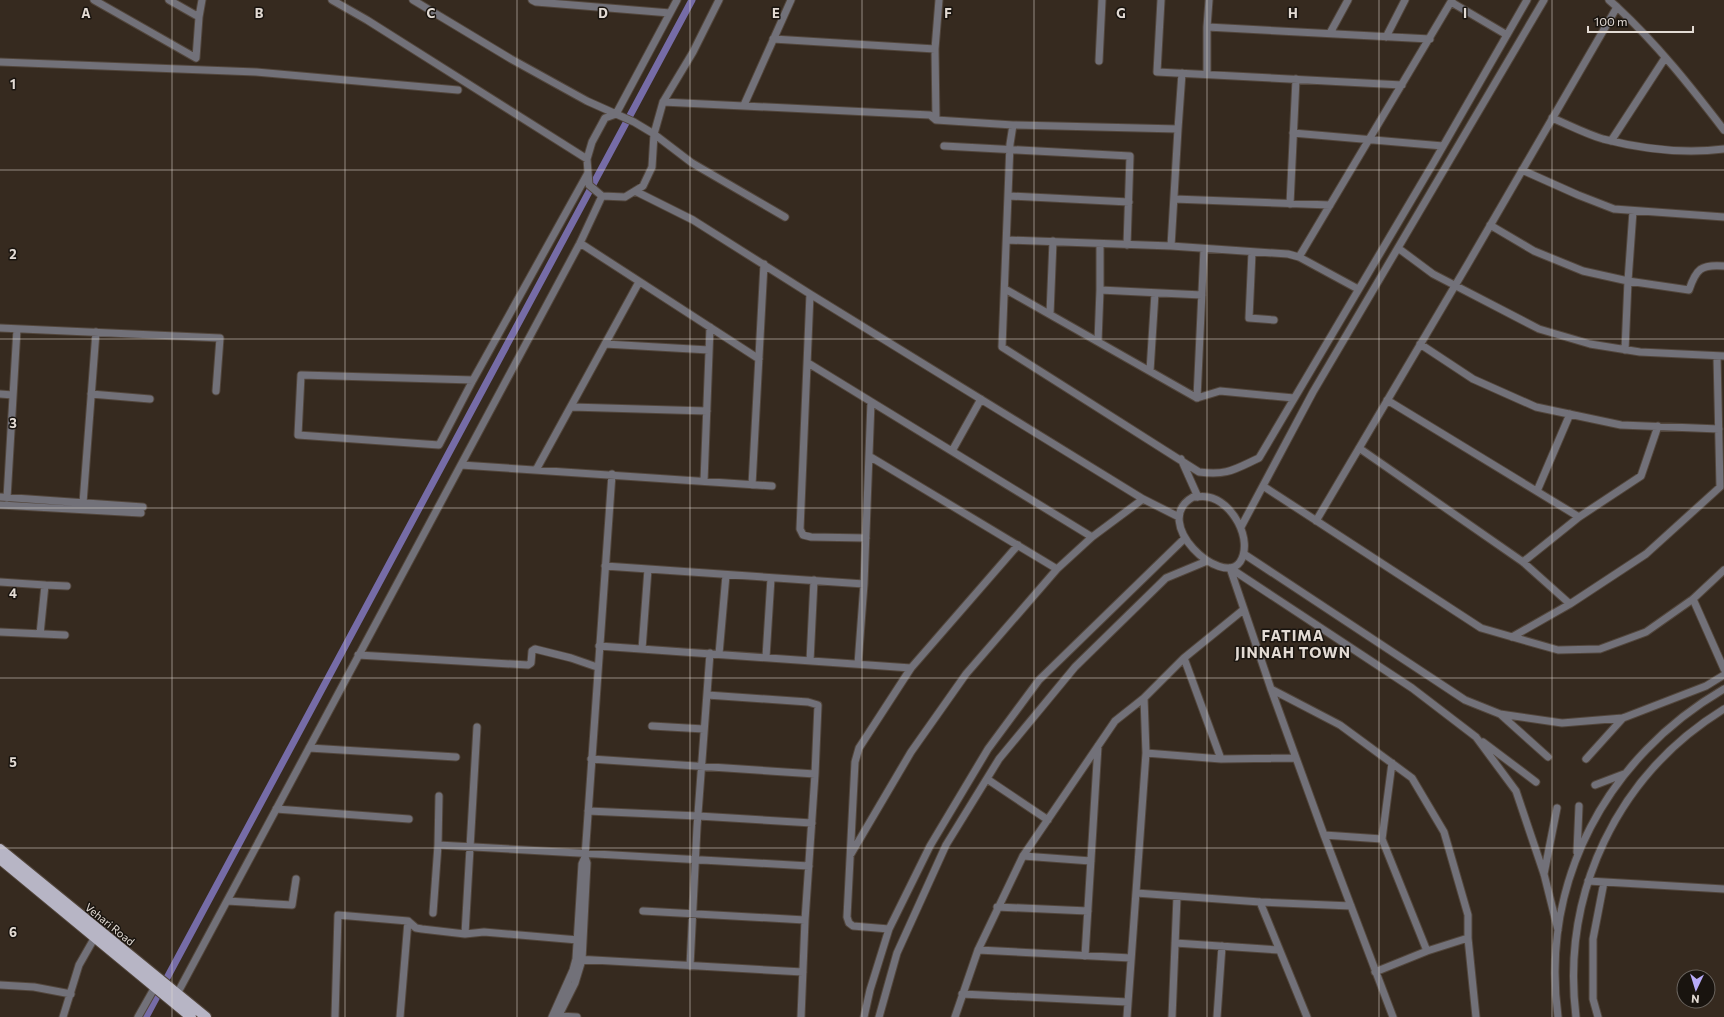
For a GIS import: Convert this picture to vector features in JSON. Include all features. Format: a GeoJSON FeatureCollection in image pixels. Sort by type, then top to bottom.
{"type":"FeatureCollection","features":[{"type":"Feature","properties":{"kind":"main road","name":"Vehari Road"},"geometry":{"type":"LineString","coordinates":[[0,849],[206,1017]]}},
{"type":"Feature","properties":{"kind":"main road","name":"Vehari Road"},"geometry":{"type":"LineString","coordinates":[[0,858],[191,1017]]}},
{"type":"Feature","properties":{"kind":"street"},"geometry":{"type":"LineString","coordinates":[[94,0],[196,58],[199,17],[202,0]]}},
{"type":"Feature","properties":{"kind":"street"},"geometry":{"type":"LineString","coordinates":[[169,0],[199,17]]}},
{"type":"Feature","properties":{"kind":"street"},"geometry":{"type":"LineString","coordinates":[[332,0],[367,20],[587,159]]}},
{"type":"Feature","properties":{"kind":"street"},"geometry":{"type":"LineString","coordinates":[[413,0],[518,63],[587,101],[634,122],[654,134],[692,163],[785,217]]}},
{"type":"Feature","properties":{"kind":"street"},"geometry":{"type":"LineString","coordinates":[[532,0],[536,2],[555,2],[670,13]]}},
{"type":"Feature","properties":{"kind":"street"},"geometry":{"type":"LineString","coordinates":[[676,0],[616,114],[605,118],[592,142],[587,159],[589,184],[602,196],[625,197],[643,186],[652,167],[654,134],[663,102],[693,52],[719,0]]}},
{"type":"Feature","properties":{"kind":"street"},"geometry":{"type":"LineString","coordinates":[[744,105],[791,0]]}},
{"type":"Feature","properties":{"kind":"street"},"geometry":{"type":"LineString","coordinates":[[936,120],[935,49],[939,0]]}},
{"type":"Feature","properties":{"kind":"street"},"geometry":{"type":"LineString","coordinates":[[1099,61],[1102,0]]}},
{"type":"Feature","properties":{"kind":"street"},"geometry":{"type":"LineString","coordinates":[[1161,0],[1156,72],[1402,85]]}},
{"type":"Feature","properties":{"kind":"street"},"geometry":{"type":"LineString","coordinates":[[1207,74],[1207,26],[1209,0]]}},
{"type":"Feature","properties":{"kind":"street"},"geometry":{"type":"LineString","coordinates":[[1330,33],[1348,0]]}},
{"type":"Feature","properties":{"kind":"street"},"geometry":{"type":"LineString","coordinates":[[1386,36],[1405,0]]}},
{"type":"Feature","properties":{"kind":"street"},"geometry":{"type":"LineString","coordinates":[[1013,125],[1010,150],[1002,347],[1181,459],[1199,472],[1212,474],[1227,473],[1259,458],[1443,146],[1527,0]]}},
{"type":"Feature","properties":{"kind":"street"},"geometry":{"type":"LineString","coordinates":[[1241,527],[1313,392],[1544,0]]}},
{"type":"Feature","properties":{"kind":"street"},"geometry":{"type":"LineString","coordinates":[[1609,0],[1638,26],[1689,85],[1724,130]]}},
{"type":"Feature","properties":{"kind":"street"},"geometry":{"type":"LineString","coordinates":[[1299,257],[1430,39],[1451,1],[1507,35]]}},
{"type":"Feature","properties":{"kind":"street"},"geometry":{"type":"LineString","coordinates":[[1316,521],[1617,7]]}},
{"type":"Feature","properties":{"kind":"street"},"geometry":{"type":"LineString","coordinates":[[1207,26],[1430,39]]}},
{"type":"Feature","properties":{"kind":"street"},"geometry":{"type":"LineString","coordinates":[[773,39],[935,49]]}},
{"type":"Feature","properties":{"kind":"street"},"geometry":{"type":"LineString","coordinates":[[1611,140],[1665,58]]}},
{"type":"Feature","properties":{"kind":"street"},"geometry":{"type":"LineString","coordinates":[[0,62],[256,72],[458,90]]}},
{"type":"Feature","properties":{"kind":"street"},"geometry":{"type":"LineString","coordinates":[[1172,246],[1182,73]]}},
{"type":"Feature","properties":{"kind":"street"},"geometry":{"type":"LineString","coordinates":[[1290,204],[1296,79]]}},
{"type":"Feature","properties":{"kind":"street"},"geometry":{"type":"LineString","coordinates":[[663,102],[930,115],[936,120],[1013,125],[1178,129]]}},
{"type":"Feature","properties":{"kind":"street"},"geometry":{"type":"LineString","coordinates":[[1552,118],[1602,139],[1656,150],[1709,151],[1724,149]]}},
{"type":"Feature","properties":{"kind":"street"},"geometry":{"type":"LineString","coordinates":[[1293,133],[1443,146]]}},
{"type":"Feature","properties":{"kind":"street"},"geometry":{"type":"LineString","coordinates":[[944,146],[1130,156],[1127,246]]}},
{"type":"Feature","properties":{"kind":"street"},"geometry":{"type":"LineString","coordinates":[[1522,170],[1614,209],[1724,217]]}},
{"type":"Feature","properties":{"kind":"street"},"geometry":{"type":"LineString","coordinates":[[473,380],[301,375],[298,435],[439,445],[473,380],[588,173]]}},
{"type":"Feature","properties":{"kind":"street"},"geometry":{"type":"LineString","coordinates":[[635,191],[693,220],[810,294],[1143,499],[1179,517]]}},
{"type":"Feature","properties":{"kind":"street"},"geometry":{"type":"LineString","coordinates":[[177,994],[580,244],[602,196]]}},
{"type":"Feature","properties":{"kind":"street"},"geometry":{"type":"LineString","coordinates":[[1009,196],[1129,202]]}},
{"type":"Feature","properties":{"kind":"street"},"geometry":{"type":"LineString","coordinates":[[1174,199],[1330,205]]}},
{"type":"Feature","properties":{"kind":"street"},"geometry":{"type":"LineString","coordinates":[[1625,350],[1633,211]]}},
{"type":"Feature","properties":{"kind":"street"},"geometry":{"type":"LineString","coordinates":[[1490,225],[1534,251],[1583,271],[1628,281],[1689,290],[1694,275],[1702,269],[1709,265],[1724,266]]}},
{"type":"Feature","properties":{"kind":"street"},"geometry":{"type":"LineString","coordinates":[[1007,240],[1053,241],[1127,246],[1172,246],[1288,254],[1299,257],[1358,290]]}},
{"type":"Feature","properties":{"kind":"street"},"geometry":{"type":"LineString","coordinates":[[1050,314],[1053,241]]}},
{"type":"Feature","properties":{"kind":"street"},"geometry":{"type":"LineString","coordinates":[[580,244],[759,359]]}},
{"type":"Feature","properties":{"kind":"street"},"geometry":{"type":"LineString","coordinates":[[1098,341],[1100,244]]}},
{"type":"Feature","properties":{"kind":"street"},"geometry":{"type":"LineString","coordinates":[[1398,248],[1433,274],[1539,329],[1590,344],[1625,350],[1721,356],[1719,428],[1720,487],[1646,554],[1570,604],[1512,637]]}},
{"type":"Feature","properties":{"kind":"street"},"geometry":{"type":"LineString","coordinates":[[1197,398],[1204,249]]}},
{"type":"Feature","properties":{"kind":"street"},"geometry":{"type":"LineString","coordinates":[[1252,252],[1249,318],[1274,320]]}},
{"type":"Feature","properties":{"kind":"street"},"geometry":{"type":"LineString","coordinates":[[752,484],[764,264]]}},
{"type":"Feature","properties":{"kind":"street"},"geometry":{"type":"LineString","coordinates":[[536,470],[640,282]]}},
{"type":"Feature","properties":{"kind":"street"},"geometry":{"type":"LineString","coordinates":[[1005,289],[1197,398],[1220,391],[1294,398]]}},
{"type":"Feature","properties":{"kind":"street"},"geometry":{"type":"LineString","coordinates":[[1100,290],[1202,295]]}},
{"type":"Feature","properties":{"kind":"street"},"geometry":{"type":"LineString","coordinates":[[1150,371],[1155,293]]}},
{"type":"Feature","properties":{"kind":"street"},"geometry":{"type":"LineString","coordinates":[[810,294],[800,529],[803,535],[811,537],[866,538]]}},
{"type":"Feature","properties":{"kind":"street"},"geometry":{"type":"LineString","coordinates":[[704,481],[710,327]]}},
{"type":"Feature","properties":{"kind":"street"},"geometry":{"type":"LineString","coordinates":[[0,328],[220,338],[216,391]]}},
{"type":"Feature","properties":{"kind":"street"},"geometry":{"type":"LineString","coordinates":[[0,513],[0,505],[142,510],[83,503],[4,497],[17,329]]}},
{"type":"Feature","properties":{"kind":"street"},"geometry":{"type":"LineString","coordinates":[[83,503],[96,332]]}},
{"type":"Feature","properties":{"kind":"street"},"geometry":{"type":"LineString","coordinates":[[605,344],[709,350]]}},
{"type":"Feature","properties":{"kind":"street"},"geometry":{"type":"LineString","coordinates":[[1420,344],[1473,379],[1536,407],[1621,425],[1719,428]]}},
{"type":"Feature","properties":{"kind":"street"},"geometry":{"type":"LineString","coordinates":[[808,363],[1092,536]]}},
{"type":"Feature","properties":{"kind":"street"},"geometry":{"type":"LineString","coordinates":[[0,394],[13,395]]}},
{"type":"Feature","properties":{"kind":"street"},"geometry":{"type":"LineString","coordinates":[[91,394],[150,399]]}},
{"type":"Feature","properties":{"kind":"street"},"geometry":{"type":"LineString","coordinates":[[952,451],[982,399]]}},
{"type":"Feature","properties":{"kind":"street"},"geometry":{"type":"LineString","coordinates":[[1387,400],[1579,517]]}},
{"type":"Feature","properties":{"kind":"street"},"geometry":{"type":"LineString","coordinates":[[858,664],[864,584],[871,402]]}},
{"type":"Feature","properties":{"kind":"street"},"geometry":{"type":"LineString","coordinates":[[571,407],[706,411]]}},
{"type":"Feature","properties":{"kind":"street"},"geometry":{"type":"LineString","coordinates":[[1536,492],[1570,414]]}},
{"type":"Feature","properties":{"kind":"street"},"geometry":{"type":"LineString","coordinates":[[1523,562],[1579,517],[1642,476],[1658,426]]}},
{"type":"Feature","properties":{"kind":"street"},"geometry":{"type":"LineString","coordinates":[[1359,448],[1523,562],[1570,604]]}},
{"type":"Feature","properties":{"kind":"street"},"geometry":{"type":"LineString","coordinates":[[869,456],[1057,568]]}},
{"type":"Feature","properties":{"kind":"street"},"geometry":{"type":"LineString","coordinates":[[1181,459],[1198,497]]}},
{"type":"Feature","properties":{"kind":"street"},"geometry":{"type":"LineString","coordinates":[[461,465],[772,486]]}},
{"type":"Feature","properties":{"kind":"street"},"geometry":{"type":"LineString","coordinates":[[579,959],[578,940],[582,864],[585,855],[597,667],[612,474]]}},
{"type":"Feature","properties":{"kind":"street"},"geometry":{"type":"LineString","coordinates":[[1263,486],[1481,628],[1558,650],[1600,649],[1646,632],[1693,599],[1724,570]]}},
{"type":"Feature","properties":{"kind":"street"},"geometry":{"type":"LineString","coordinates":[[1193,497],[1198,497],[1209,497],[1221,503],[1232,514],[1241,527],[1245,542],[1244,554],[1239,564],[1230,568],[1217,567],[1207,561],[1185,538],[1179,517],[1183,504],[1193,497]]}},
{"type":"Feature","properties":{"kind":"street"},"geometry":{"type":"LineString","coordinates":[[850,856],[911,752],[957,687],[1057,568],[1092,536],[1143,499]]}},
{"type":"Feature","properties":{"kind":"street"},"geometry":{"type":"LineString","coordinates":[[864,1017],[870,990],[889,929],[930,846],[988,749],[1039,680],[1185,538]]}},
{"type":"Feature","properties":{"kind":"street"},"geometry":{"type":"LineString","coordinates":[[889,929],[854,926],[849,924],[847,917],[855,762],[859,748],[911,668],[1018,545]]}},
{"type":"Feature","properties":{"kind":"street"},"geometry":{"type":"LineString","coordinates":[[1244,554],[1465,700],[1500,714],[1562,723],[1623,718],[1706,686],[1724,675]]}},
{"type":"Feature","properties":{"kind":"street"},"geometry":{"type":"LineString","coordinates":[[879,1017],[897,953],[946,845],[999,759],[1075,667],[1166,578],[1207,561]]}},
{"type":"Feature","properties":{"kind":"street"},"geometry":{"type":"LineString","coordinates":[[605,566],[864,584]]}},
{"type":"Feature","properties":{"kind":"street"},"geometry":{"type":"LineString","coordinates":[[1230,568],[1243,610],[1296,758],[1393,1017]]}},
{"type":"Feature","properties":{"kind":"street"},"geometry":{"type":"LineString","coordinates":[[1230,568],[1412,688],[1536,782]]}},
{"type":"Feature","properties":{"kind":"street"},"geometry":{"type":"LineString","coordinates":[[642,649],[648,570]]}},
{"type":"Feature","properties":{"kind":"street"},"geometry":{"type":"LineString","coordinates":[[720,654],[726,575]]}},
{"type":"Feature","properties":{"kind":"street"},"geometry":{"type":"LineString","coordinates":[[766,657],[770,578]]}},
{"type":"Feature","properties":{"kind":"street"},"geometry":{"type":"LineString","coordinates":[[810,661],[814,580]]}},
{"type":"Feature","properties":{"kind":"street"},"geometry":{"type":"LineString","coordinates":[[0,582],[67,586]]}},
{"type":"Feature","properties":{"kind":"street"},"geometry":{"type":"LineString","coordinates":[[40,634],[45,585]]}},
{"type":"Feature","properties":{"kind":"street"},"geometry":{"type":"LineString","coordinates":[[1693,599],[1724,669]]}},
{"type":"Feature","properties":{"kind":"street"},"geometry":{"type":"LineString","coordinates":[[955,1017],[978,950],[997,907],[1023,856],[1115,721],[1144,698],[1184,658],[1243,610]]}},
{"type":"Feature","properties":{"kind":"street"},"geometry":{"type":"LineString","coordinates":[[0,632],[65,635]]}},
{"type":"Feature","properties":{"kind":"street"},"geometry":{"type":"LineString","coordinates":[[599,646],[911,668]]}},
{"type":"Feature","properties":{"kind":"street"},"geometry":{"type":"LineString","coordinates":[[358,655],[528,666],[531,663],[532,651],[535,649],[571,658],[597,667]]}},
{"type":"Feature","properties":{"kind":"street"},"geometry":{"type":"LineString","coordinates":[[690,966],[698,816],[710,653]]}},
{"type":"Feature","properties":{"kind":"street"},"geometry":{"type":"LineString","coordinates":[[1184,658],[1222,759]]}},
{"type":"Feature","properties":{"kind":"street"},"geometry":{"type":"LineString","coordinates":[[1271,689],[1340,724],[1412,778],[1444,832],[1468,915],[1468,938],[1476,1017]]}},
{"type":"Feature","properties":{"kind":"street"},"geometry":{"type":"LineString","coordinates":[[1558,1017],[1555,968],[1558,930],[1565,893],[1577,856],[1602,805],[1624,774],[1663,732],[1693,708],[1724,689]]}},
{"type":"Feature","properties":{"kind":"street"},"geometry":{"type":"LineString","coordinates":[[707,695],[808,702],[818,705],[816,774],[805,920],[801,1017]]}},
{"type":"Feature","properties":{"kind":"street"},"geometry":{"type":"LineString","coordinates":[[1127,1017],[1146,753],[1144,698]]}},
{"type":"Feature","properties":{"kind":"street"},"geometry":{"type":"LineString","coordinates":[[1576,1017],[1574,984],[1575,947],[1580,910],[1588,881],[1597,857],[1613,823],[1645,777],[1684,738],[1724,709]]}},
{"type":"Feature","properties":{"kind":"street"},"geometry":{"type":"LineString","coordinates":[[1500,714],[1548,757]]}},
{"type":"Feature","properties":{"kind":"street"},"geometry":{"type":"LineString","coordinates":[[1586,759],[1623,718]]}},
{"type":"Feature","properties":{"kind":"street"},"geometry":{"type":"LineString","coordinates":[[652,726],[704,729]]}},
{"type":"Feature","properties":{"kind":"street"},"geometry":{"type":"LineString","coordinates":[[465,934],[477,727]]}},
{"type":"Feature","properties":{"kind":"street"},"geometry":{"type":"LineString","coordinates":[[1476,737],[1516,791],[1544,874],[1558,930]]}},
{"type":"Feature","properties":{"kind":"street"},"geometry":{"type":"LineString","coordinates":[[1086,956],[1098,746]]}},
{"type":"Feature","properties":{"kind":"street"},"geometry":{"type":"LineString","coordinates":[[309,748],[456,757]]}},
{"type":"Feature","properties":{"kind":"street"},"geometry":{"type":"LineString","coordinates":[[1146,753],[1222,759],[1296,758]]}},
{"type":"Feature","properties":{"kind":"street"},"geometry":{"type":"LineString","coordinates":[[591,759],[816,774]]}},
{"type":"Feature","properties":{"kind":"street"},"geometry":{"type":"LineString","coordinates":[[1392,763],[1382,839],[1427,952]]}},
{"type":"Feature","properties":{"kind":"street"},"geometry":{"type":"LineString","coordinates":[[1595,785],[1624,774]]}},
{"type":"Feature","properties":{"kind":"street"},"geometry":{"type":"LineString","coordinates":[[987,778],[1048,820]]}},
{"type":"Feature","properties":{"kind":"street"},"geometry":{"type":"LineString","coordinates":[[432,913],[438,845],[439,796]]}},
{"type":"Feature","properties":{"kind":"street"},"geometry":{"type":"LineString","coordinates":[[1577,856],[1579,806]]}},
{"type":"Feature","properties":{"kind":"street"},"geometry":{"type":"LineString","coordinates":[[1544,874],[1557,808]]}},
{"type":"Feature","properties":{"kind":"street"},"geometry":{"type":"LineString","coordinates":[[276,809],[410,819]]}},
{"type":"Feature","properties":{"kind":"street"},"geometry":{"type":"LineString","coordinates":[[588,812],[698,816],[812,823]]}},
{"type":"Feature","properties":{"kind":"street"},"geometry":{"type":"LineString","coordinates":[[1324,835],[1382,839]]}},
{"type":"Feature","properties":{"kind":"street"},"geometry":{"type":"LineString","coordinates":[[438,845],[585,855],[809,866]]}},
{"type":"Feature","properties":{"kind":"street"},"geometry":{"type":"LineString","coordinates":[[578,1017],[556,1017],[575,983],[579,959],[587,863],[585,855]]}},
{"type":"Feature","properties":{"kind":"street"},"geometry":{"type":"LineString","coordinates":[[1023,856],[1091,861]]}},
{"type":"Feature","properties":{"kind":"street"},"geometry":{"type":"LineString","coordinates":[[227,901],[292,905],[296,879]]}},
{"type":"Feature","properties":{"kind":"street"},"geometry":{"type":"LineString","coordinates":[[1588,881],[1724,889]]}},
{"type":"Feature","properties":{"kind":"street"},"geometry":{"type":"LineString","coordinates":[[1598,1017],[1593,1000],[1593,939],[1604,882]]}},
{"type":"Feature","properties":{"kind":"street"},"geometry":{"type":"LineString","coordinates":[[1136,893],[1260,902],[1351,906]]}},
{"type":"Feature","properties":{"kind":"street"},"geometry":{"type":"LineString","coordinates":[[1172,1017],[1178,897]]}},
{"type":"Feature","properties":{"kind":"street"},"geometry":{"type":"LineString","coordinates":[[1260,902],[1308,1017]]}},
{"type":"Feature","properties":{"kind":"street"},"geometry":{"type":"LineString","coordinates":[[997,907],[1088,911]]}},
{"type":"Feature","properties":{"kind":"street"},"geometry":{"type":"LineString","coordinates":[[642,911],[805,920]]}},
{"type":"Feature","properties":{"kind":"street"},"geometry":{"type":"LineString","coordinates":[[335,1017],[338,915],[408,921],[416,928],[422,930],[465,934],[484,932],[578,940]]}},
{"type":"Feature","properties":{"kind":"street"},"geometry":{"type":"LineString","coordinates":[[400,1017],[408,921]]}},
{"type":"Feature","properties":{"kind":"street"},"geometry":{"type":"LineString","coordinates":[[63,1017],[79,965],[95,937]]}},
{"type":"Feature","properties":{"kind":"street"},"geometry":{"type":"LineString","coordinates":[[1375,972],[1468,938]]}},
{"type":"Feature","properties":{"kind":"street"},"geometry":{"type":"LineString","coordinates":[[1175,943],[1279,950]]}},
{"type":"Feature","properties":{"kind":"street"},"geometry":{"type":"LineString","coordinates":[[1217,1017],[1222,946]]}},
{"type":"Feature","properties":{"kind":"street"},"geometry":{"type":"LineString","coordinates":[[978,950],[1131,958]]}},
{"type":"Feature","properties":{"kind":"street"},"geometry":{"type":"LineString","coordinates":[[579,959],[803,972]]}},
{"type":"Feature","properties":{"kind":"street"},"geometry":{"type":"LineString","coordinates":[[0,985],[34,987],[71,994]]}},
{"type":"Feature","properties":{"kind":"street"},"geometry":{"type":"LineString","coordinates":[[138,1017],[155,987]]}},
{"type":"Feature","properties":{"kind":"street"},"geometry":{"type":"LineString","coordinates":[[962,994],[1128,1002]]}},
{"type":"Feature","properties":{"kind":"waterway"},"geometry":{"type":"LineString","coordinates":[[146,1017],[692,0]]}},
{"type":"Feature","properties":{"kind":"district","name":"FATIMA JINNAH TOWN"},"geometry":{"type":"Point","coordinates":[1293,644]}}]}
